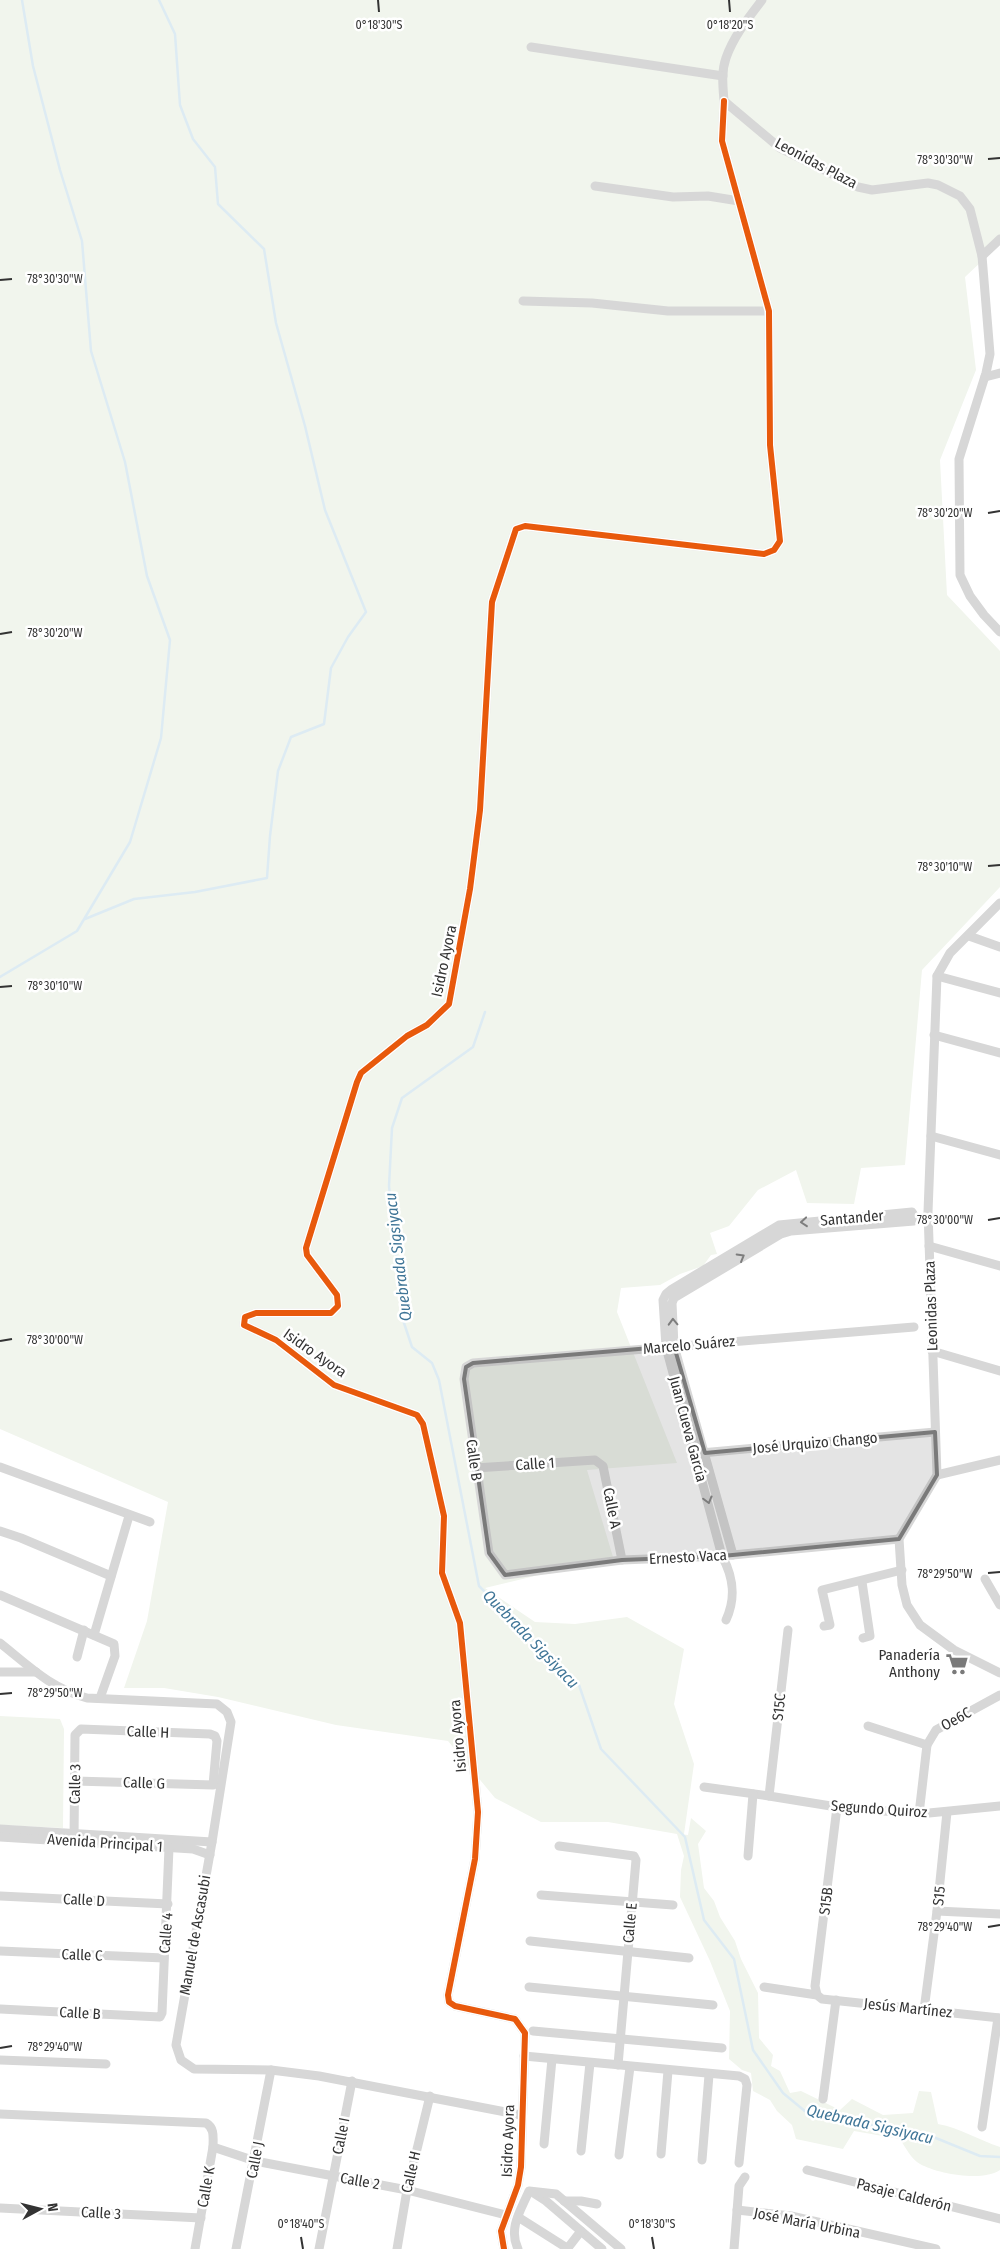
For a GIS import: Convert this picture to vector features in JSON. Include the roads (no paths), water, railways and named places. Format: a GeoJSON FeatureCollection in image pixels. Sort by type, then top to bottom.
{"type":"FeatureCollection","features":[{"type":"Feature","properties":{"kind":"street"},"geometry":{"type":"LineString","coordinates":[[523,301],[592,303],[668,311],[769,311],[722,141],[723,76],[726,58],[748,19],[762,0]]}},
{"type":"Feature","properties":{"kind":"street"},"geometry":{"type":"LineString","coordinates":[[531,47],[723,76]]}},
{"type":"Feature","properties":{"kind":"street","name":"Leonidas Plaza"},"geometry":{"type":"LineString","coordinates":[[724,101],[780,148],[858,187],[872,190],[928,183],[938,185],[960,196],[970,209],[982,256],[990,354],[985,377],[959,459],[960,575],[970,596],[1000,632]]}},
{"type":"Feature","properties":{"kind":"street"},"geometry":{"type":"LineString","coordinates":[[594,186],[673,196],[708,196],[739,201]]}},
{"type":"Feature","properties":{"kind":"street"},"geometry":{"type":"LineString","coordinates":[[982,256],[1000,240]]}},
{"type":"Feature","properties":{"kind":"street","name":"Isidro Ayora"},"geometry":{"type":"LineString","coordinates":[[504,2249],[501,2231],[518,2185],[521,2166],[521,2115],[525,2033],[515,2019],[455,2006],[449,2002],[448,1995],[475,1859],[478,1812],[460,1623],[442,1573],[444,1516],[423,1424],[417,1415],[334,1385],[276,1340],[244,1325],[245,1317],[256,1313],[331,1314],[338,1306],[337,1295],[307,1255],[306,1248],[356,1082],[361,1073],[407,1036],[427,1025],[448,1004],[470,889],[480,810],[492,602],[516,529],[526,526],[764,554],[774,550],[778,546],[781,535],[770,445],[769,311]]}},
{"type":"Feature","properties":{"kind":"street"},"geometry":{"type":"LineString","coordinates":[[985,377],[1000,373]]}},
{"type":"Feature","properties":{"kind":"street","name":"Leonidas Plaza"},"geometry":{"type":"LineString","coordinates":[[936,1475],[928,1212],[936,976],[950,953],[1000,904]]}},
{"type":"Feature","properties":{"kind":"street"},"geometry":{"type":"LineString","coordinates":[[969,936],[1000,947]]}},
{"type":"Feature","properties":{"kind":"street"},"geometry":{"type":"LineString","coordinates":[[936,976],[1000,992]]}},
{"type":"Feature","properties":{"kind":"street"},"geometry":{"type":"LineString","coordinates":[[934,1036],[1000,1053]]}},
{"type":"Feature","properties":{"kind":"street"},"geometry":{"type":"LineString","coordinates":[[931,1136],[1000,1155]]}},
{"type":"Feature","properties":{"kind":"street","name":"Santander"},"geometry":{"type":"LineString","coordinates":[[663,1300],[672,1289],[779,1225],[912,1212],[915,1216],[914,1221],[781,1234],[678,1294],[672,1303]]}},
{"type":"Feature","properties":{"kind":"street"},"geometry":{"type":"LineString","coordinates":[[930,1246],[1000,1266]]}},
{"type":"Feature","properties":{"kind":"street","name":"Juan Cueva García"},"geometry":{"type":"LineString","coordinates":[[663,1300],[670,1346],[696,1454],[722,1556],[730,1571],[734,1592],[731,1609],[726,1620]]}},
{"type":"Feature","properties":{"kind":"street","name":"Juan Cueva García"},"geometry":{"type":"LineString","coordinates":[[672,1303],[670,1346],[705,1452],[733,1555]]}},
{"type":"Feature","properties":{"kind":"street","name":"Marcelo Suárez"},"geometry":{"type":"LineString","coordinates":[[466,1367],[473,1362],[914,1327]]}},
{"type":"Feature","properties":{"kind":"street"},"geometry":{"type":"LineString","coordinates":[[932,1351],[1000,1371]]}},
{"type":"Feature","properties":{"kind":"street","name":"Calle B"},"geometry":{"type":"LineString","coordinates":[[466,1367],[464,1379],[475,1468],[489,1553]]}},
{"type":"Feature","properties":{"kind":"street","name":"José Urquizo Chango"},"geometry":{"type":"LineString","coordinates":[[696,1454],[935,1432]]}},
{"type":"Feature","properties":{"kind":"street","name":"Calle 1"},"geometry":{"type":"LineString","coordinates":[[475,1468],[596,1460]]}},
{"type":"Feature","properties":{"kind":"street","name":"Calle A"},"geometry":{"type":"LineString","coordinates":[[596,1460],[603,1466],[622,1560]]}},
{"type":"Feature","properties":{"kind":"street"},"geometry":{"type":"LineString","coordinates":[[1000,1460],[936,1475],[899,1539],[907,1605],[920,1625],[954,1650],[1000,1673]]}},
{"type":"Feature","properties":{"kind":"street"},"geometry":{"type":"LineString","coordinates":[[0,1467],[150,1522]]}},
{"type":"Feature","properties":{"kind":"street"},"geometry":{"type":"LineString","coordinates":[[94,1634],[130,1516]]}},
{"type":"Feature","properties":{"kind":"street"},"geometry":{"type":"LineString","coordinates":[[0,1532],[21,1538],[111,1576]]}},
{"type":"Feature","properties":{"kind":"street","name":"Ernesto Vaca"},"geometry":{"type":"LineString","coordinates":[[489,1553],[505,1575],[622,1560],[722,1556],[899,1539]]}},
{"type":"Feature","properties":{"kind":"street"},"geometry":{"type":"LineString","coordinates":[[824,1626],[830,1625],[822,1590],[862,1582],[902,1570]]}},
{"type":"Feature","properties":{"kind":"street"},"geometry":{"type":"LineString","coordinates":[[985,1579],[1000,1605]]}},
{"type":"Feature","properties":{"kind":"street"},"geometry":{"type":"LineString","coordinates":[[862,1582],[870,1636],[863,1638]]}},
{"type":"Feature","properties":{"kind":"street"},"geometry":{"type":"LineString","coordinates":[[0,1595],[110,1640],[114,1644],[116,1650],[100,1698]]}},
{"type":"Feature","properties":{"kind":"street"},"geometry":{"type":"LineString","coordinates":[[77,1657],[84,1630]]}},
{"type":"Feature","properties":{"kind":"street","name":"S15C"},"geometry":{"type":"LineString","coordinates":[[768,1796],[788,1630]]}},
{"type":"Feature","properties":{"kind":"street","name":"Manuel de Ascasubi"},"geometry":{"type":"LineString","coordinates":[[0,1643],[55,1687],[69,1693],[87,1698],[217,1704],[228,1712],[231,1722],[210,1855],[176,2045],[181,2060],[194,2069],[271,2070],[352,2081],[521,2115]]}},
{"type":"Feature","properties":{"kind":"street"},"geometry":{"type":"LineString","coordinates":[[0,1672],[36,1672]]}},
{"type":"Feature","properties":{"kind":"street","name":"Oe6C"},"geometry":{"type":"LineString","coordinates":[[919,1814],[927,1744],[936,1730],[1000,1695]]}},
{"type":"Feature","properties":{"kind":"street"},"geometry":{"type":"LineString","coordinates":[[868,1726],[927,1744]]}},
{"type":"Feature","properties":{"kind":"street","name":"Calle H"},"geometry":{"type":"LineString","coordinates":[[81,1729],[210,1734],[217,1741],[213,1785]]}},
{"type":"Feature","properties":{"kind":"street","name":"Calle 3"},"geometry":{"type":"LineString","coordinates":[[74,1837],[75,1735],[81,1729]]}},
{"type":"Feature","properties":{"kind":"street","name":"Calle G"},"geometry":{"type":"LineString","coordinates":[[75,1781],[213,1785]]}},
{"type":"Feature","properties":{"kind":"street","name":"Segundo Quiroz"},"geometry":{"type":"LineString","coordinates":[[704,1787],[837,1807],[919,1814],[1000,1806]]}},
{"type":"Feature","properties":{"kind":"street"},"geometry":{"type":"LineString","coordinates":[[748,1856],[753,1794]]}},
{"type":"Feature","properties":{"kind":"street","name":"S15B"},"geometry":{"type":"LineString","coordinates":[[817,1995],[815,1986],[837,1807]]}},
{"type":"Feature","properties":{"kind":"street","name":"S15"},"geometry":{"type":"LineString","coordinates":[[924,2010],[947,1812]]}},
{"type":"Feature","properties":{"kind":"street"},"geometry":{"type":"LineString","coordinates":[[0,1829],[74,1837],[212,1842]]}},
{"type":"Feature","properties":{"kind":"street","name":"Avenida Principal 1"},"geometry":{"type":"LineString","coordinates":[[0,1836],[74,1837],[193,1849],[210,1855]]}},
{"type":"Feature","properties":{"kind":"street","name":"Calle E"},"geometry":{"type":"LineString","coordinates":[[559,1846],[634,1856],[636,1860],[618,2065]]}},
{"type":"Feature","properties":{"kind":"street","name":"Calle 4"},"geometry":{"type":"LineString","coordinates":[[160,2017],[162,2013],[168,1904],[169,1848]]}},
{"type":"Feature","properties":{"kind":"street"},"geometry":{"type":"LineString","coordinates":[[540,1895],[673,1906]]}},
{"type":"Feature","properties":{"kind":"street","name":"Calle D"},"geometry":{"type":"LineString","coordinates":[[0,1896],[168,1904]]}},
{"type":"Feature","properties":{"kind":"street"},"geometry":{"type":"LineString","coordinates":[[937,1911],[1000,1914]]}},
{"type":"Feature","properties":{"kind":"street"},"geometry":{"type":"LineString","coordinates":[[530,1941],[689,1958]]}},
{"type":"Feature","properties":{"kind":"street","name":"Calle C"},"geometry":{"type":"LineString","coordinates":[[0,1952],[164,1958]]}},
{"type":"Feature","properties":{"kind":"street"},"geometry":{"type":"LineString","coordinates":[[529,1987],[713,2005]]}},
{"type":"Feature","properties":{"kind":"street","name":"Jesús Martínez"},"geometry":{"type":"LineString","coordinates":[[764,1987],[817,1995],[822,1999],[999,2018]]}},
{"type":"Feature","properties":{"kind":"street"},"geometry":{"type":"LineString","coordinates":[[823,2099],[836,2000]]}},
{"type":"Feature","properties":{"kind":"street","name":"Calle B"},"geometry":{"type":"LineString","coordinates":[[0,2009],[160,2017]]}},
{"type":"Feature","properties":{"kind":"street"},"geometry":{"type":"LineString","coordinates":[[982,2127],[999,2018]]}},
{"type":"Feature","properties":{"kind":"street"},"geometry":{"type":"LineString","coordinates":[[533,2031],[722,2048]]}},
{"type":"Feature","properties":{"kind":"street"},"geometry":{"type":"LineString","coordinates":[[524,2056],[709,2075],[739,2076],[745,2079],[747,2085],[739,2163]]}},
{"type":"Feature","properties":{"kind":"street"},"geometry":{"type":"LineString","coordinates":[[544,2144],[552,2059]]}},
{"type":"Feature","properties":{"kind":"street"},"geometry":{"type":"LineString","coordinates":[[0,2060],[106,2064]]}},
{"type":"Feature","properties":{"kind":"street"},"geometry":{"type":"LineString","coordinates":[[581,2152],[590,2062]]}},
{"type":"Feature","properties":{"kind":"street"},"geometry":{"type":"LineString","coordinates":[[619,2155],[630,2067]]}},
{"type":"Feature","properties":{"kind":"street","name":"Calle J"},"geometry":{"type":"LineString","coordinates":[[236,2249],[255,2161],[271,2070]]}},
{"type":"Feature","properties":{"kind":"street"},"geometry":{"type":"LineString","coordinates":[[661,2154],[668,2071]]}},
{"type":"Feature","properties":{"kind":"street"},"geometry":{"type":"LineString","coordinates":[[702,2160],[709,2075]]}},
{"type":"Feature","properties":{"kind":"street","name":"Calle I"},"geometry":{"type":"LineString","coordinates":[[319,2249],[352,2081]]}},
{"type":"Feature","properties":{"kind":"street","name":"Calle H"},"geometry":{"type":"LineString","coordinates":[[397,2249],[406,2190],[430,2096]]}},
{"type":"Feature","properties":{"kind":"street","name":"Calle K"},"geometry":{"type":"LineString","coordinates":[[0,2114],[206,2123],[211,2125],[213,2147],[195,2249]]}},
{"type":"Feature","properties":{"kind":"street","name":"Calle 2"},"geometry":{"type":"LineString","coordinates":[[213,2147],[255,2161],[406,2190],[506,2215]]}},
{"type":"Feature","properties":{"kind":"street","name":"Pasaje Calderón"},"geometry":{"type":"LineString","coordinates":[[807,2170],[1000,2219]]}},
{"type":"Feature","properties":{"kind":"street"},"geometry":{"type":"LineString","coordinates":[[734,2249],[740,2184],[745,2177]]}},
{"type":"Feature","properties":{"kind":"street"},"geometry":{"type":"LineString","coordinates":[[518,2185],[546,2200],[602,2249]]}},
{"type":"Feature","properties":{"kind":"street"},"geometry":{"type":"LineString","coordinates":[[529,2191],[553,2192],[621,2249]]}},
{"type":"Feature","properties":{"kind":"street"},"geometry":{"type":"LineString","coordinates":[[518,2249],[514,2233],[518,2217],[529,2191]]}},
{"type":"Feature","properties":{"kind":"street"},"geometry":{"type":"LineString","coordinates":[[564,2201],[581,2201],[597,2204]]}},
{"type":"Feature","properties":{"kind":"street","name":"Calle 3"},"geometry":{"type":"LineString","coordinates":[[0,2208],[201,2218]]}},
{"type":"Feature","properties":{"kind":"street","name":"José María Urbina"},"geometry":{"type":"LineString","coordinates":[[737,2210],[790,2216],[936,2249]]}},
{"type":"Feature","properties":{"kind":"street"},"geometry":{"type":"LineString","coordinates":[[518,2217],[567,2248],[581,2231]]}},
{"type":"Feature","properties":{"kind":"waterway"},"geometry":{"type":"LineString","coordinates":[[0,977],[77,931],[130,842],[161,738],[170,640],[147,576],[125,462],[91,351],[82,241],[60,170],[33,66],[22,0]]}},
{"type":"Feature","properties":{"kind":"waterway"},"geometry":{"type":"LineString","coordinates":[[85,919],[134,899],[195,892],[267,878],[278,771],[291,737],[324,724],[331,668],[348,637],[366,612],[325,510],[305,426],[276,323],[264,249],[218,204],[215,167],[193,139],[180,105],[175,34],[159,0]]}},
{"type":"Feature","properties":{"kind":"waterway","name":"Quebrada Sigsiyacu"},"geometry":{"type":"LineString","coordinates":[[485,1012],[473,1047],[402,1098],[392,1128],[389,1186],[403,1320],[412,1347],[432,1363],[439,1380],[479,1586],[579,1685],[601,1749],[685,1837],[704,1920],[734,1959],[753,2050],[783,2093],[806,2112],[895,2130],[926,2134],[980,2156],[1000,2157]]}},
{"type":"Feature","properties":{"kind":"place","name":"Panadería Anthony"},"geometry":{"type":"Point","coordinates":[957,1664]}}]}
